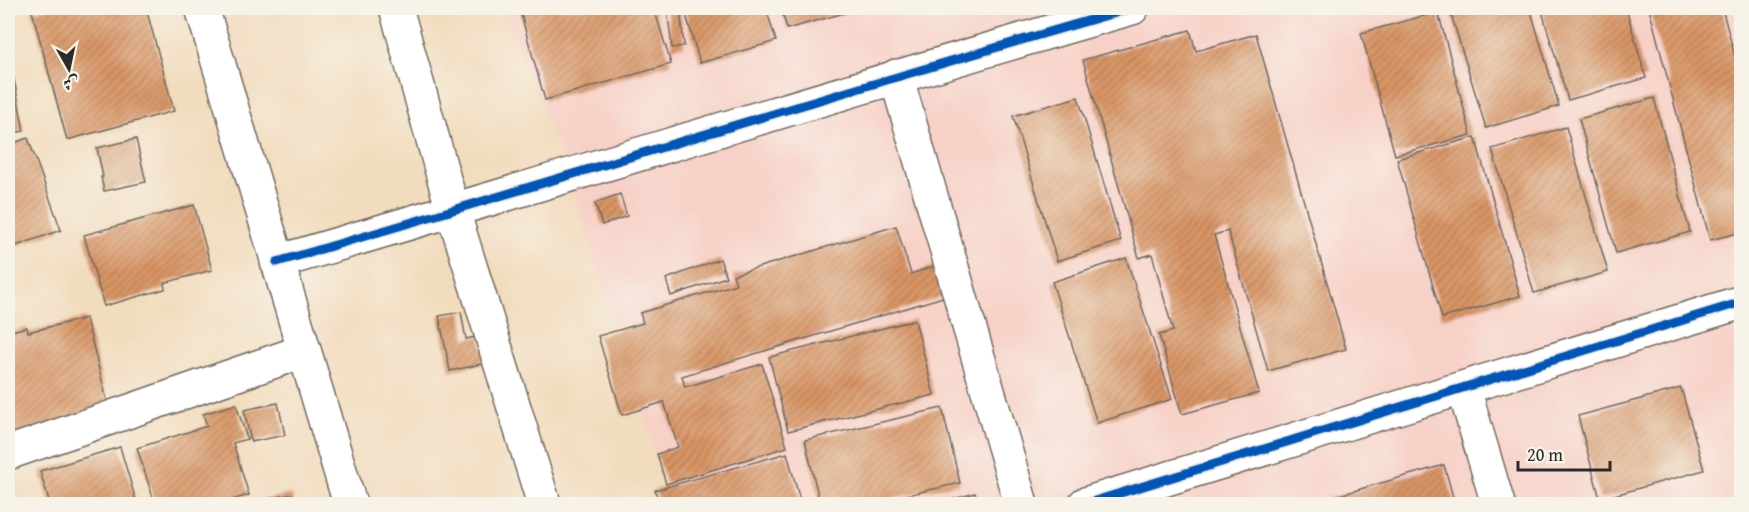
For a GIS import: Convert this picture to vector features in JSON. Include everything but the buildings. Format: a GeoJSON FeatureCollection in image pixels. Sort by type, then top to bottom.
{"type":"FeatureCollection","features":[{"type":"Feature","properties":{"kind":"street"},"geometry":{"type":"LineString","coordinates":[[202,8],[350,504]]}},
{"type":"Feature","properties":{"kind":"street"},"geometry":{"type":"LineString","coordinates":[[396,8],[453,211],[544,504]]}},
{"type":"Feature","properties":{"kind":"street"},"geometry":{"type":"LineString","coordinates":[[277,262],[453,211],[896,76],[1132,8]]}},
{"type":"Feature","properties":{"kind":"street"},"geometry":{"type":"LineString","coordinates":[[896,76],[1021,504]]}},
{"type":"Feature","properties":{"kind":"street"},"geometry":{"type":"LineString","coordinates":[[1085,504],[1742,303]]}},
{"type":"Feature","properties":{"kind":"street"},"geometry":{"type":"LineString","coordinates":[[8,453],[304,351]]}},
{"type":"Feature","properties":{"kind":"street"},"geometry":{"type":"LineString","coordinates":[[1464,389],[1498,504]]}},
{"type":"Feature","properties":{"kind":"shaded area"},"geometry":{"type":"Polygon","coordinates":[[[502,8],[1741,8],[1741,504],[671,504],[569,177],[502,8]]]}},
{"type":"Feature","properties":{"kind":"cycle path"},"geometry":{"type":"LineString","coordinates":[[277,262],[1132,8]]}},
{"type":"Feature","properties":{"kind":"cycle path"},"geometry":{"type":"LineString","coordinates":[[1085,504],[1742,302]]}}]}
